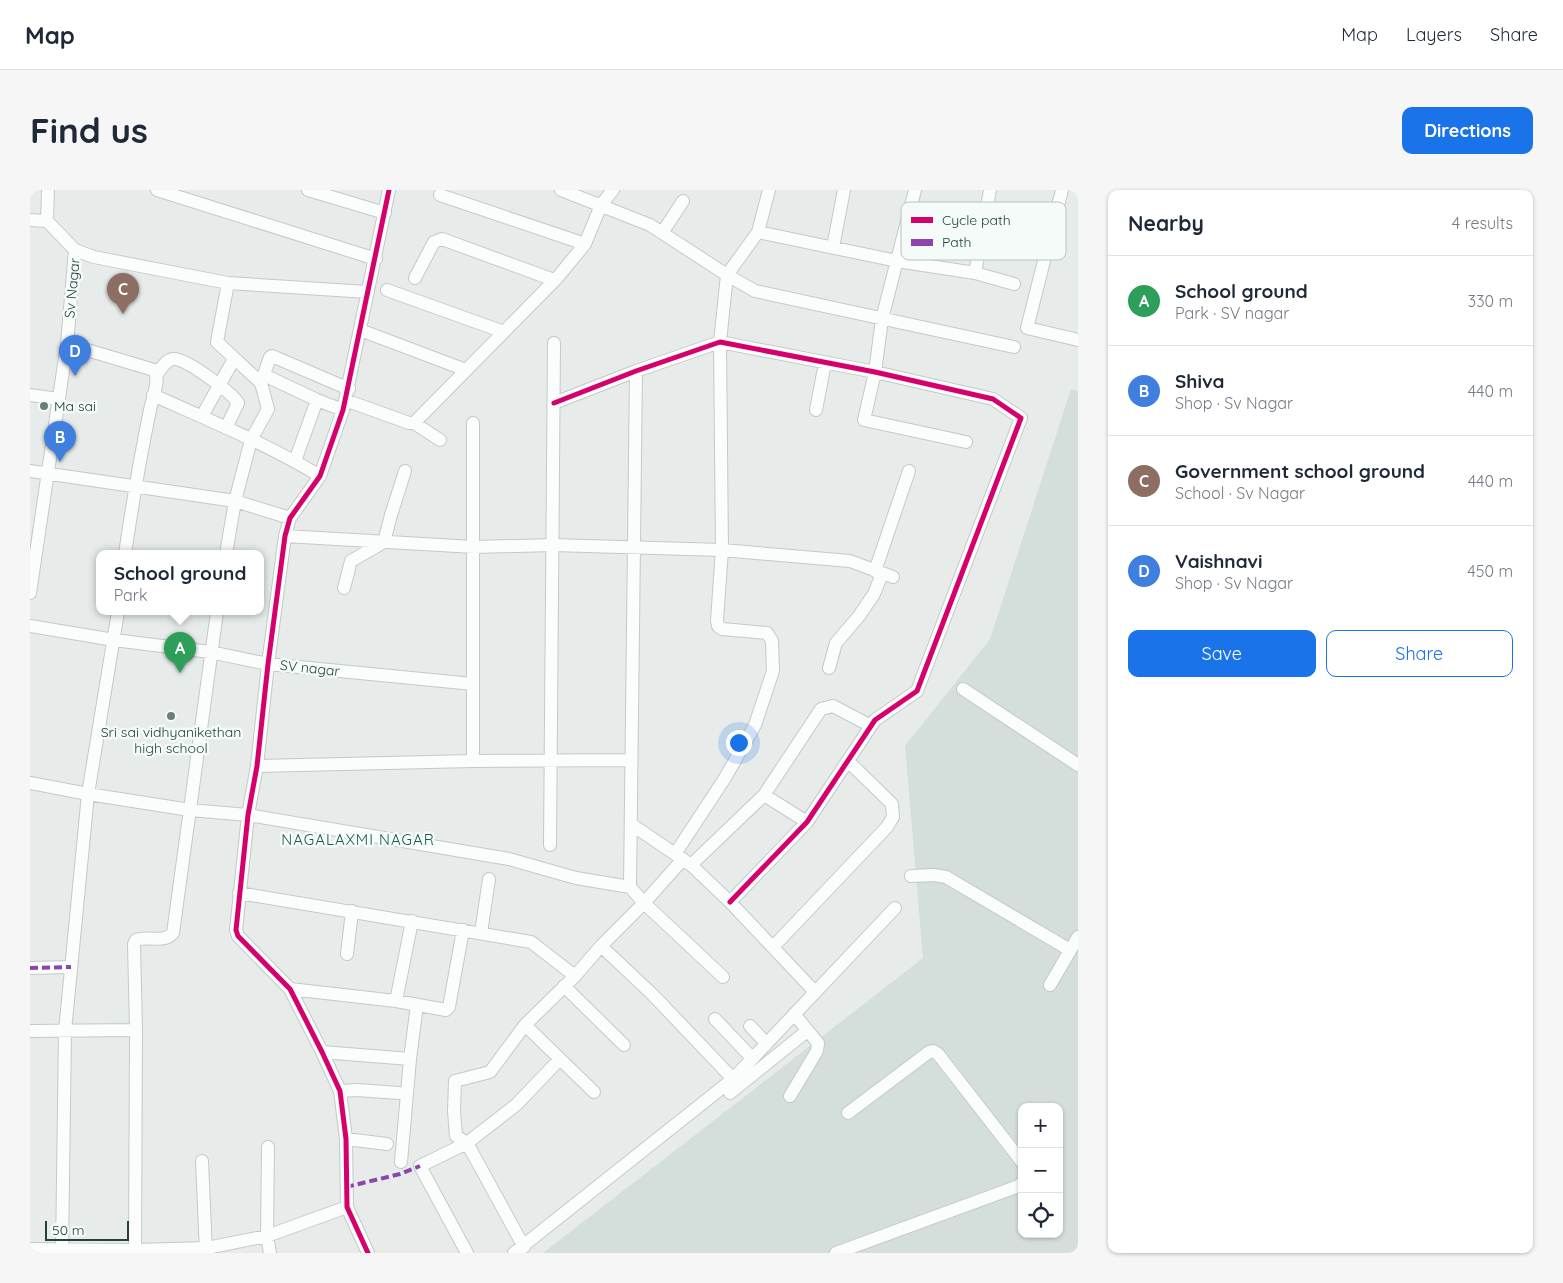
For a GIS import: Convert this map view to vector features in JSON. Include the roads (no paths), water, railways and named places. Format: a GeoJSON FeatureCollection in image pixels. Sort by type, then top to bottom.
{"type":"FeatureCollection","features":[{"type":"Feature","properties":{"kind":"street"},"geometry":{"type":"LineString","coordinates":[[47,221],[48,190]]}},
{"type":"Feature","properties":{"kind":"street"},"geometry":{"type":"LineString","coordinates":[[156,190],[376,259]]}},
{"type":"Feature","properties":{"kind":"street"},"geometry":{"type":"LineString","coordinates":[[308,190],[385,214]]}},
{"type":"Feature","properties":{"kind":"street"},"geometry":{"type":"LineString","coordinates":[[368,1253],[347,1207],[346,1139],[340,1091],[290,989],[238,936],[236,930],[248,816],[285,536],[290,518],[320,476],[346,400],[389,190]]}},
{"type":"Feature","properties":{"kind":"street"},"geometry":{"type":"LineString","coordinates":[[561,190],[650,225],[754,291],[1014,348]]}},
{"type":"Feature","properties":{"kind":"street"},"geometry":{"type":"LineString","coordinates":[[414,423],[554,280],[585,244],[601,205],[613,190]]}},
{"type":"Feature","properties":{"kind":"street"},"geometry":{"type":"LineString","coordinates":[[683,859],[755,725],[773,671],[772,641],[767,633],[722,629],[717,623],[722,550],[720,342],[727,275],[758,232],[769,190]]}},
{"type":"Feature","properties":{"kind":"street"},"geometry":{"type":"LineString","coordinates":[[833,247],[844,190]]}},
{"type":"Feature","properties":{"kind":"street"},"geometry":{"type":"LineString","coordinates":[[440,195],[585,244]]}},
{"type":"Feature","properties":{"kind":"street"},"geometry":{"type":"LineString","coordinates":[[662,233],[683,201]]}},
{"type":"Feature","properties":{"kind":"street"},"geometry":{"type":"LineString","coordinates":[[30,220],[47,221],[75,250],[94,257],[228,283],[368,292]]}},
{"type":"Feature","properties":{"kind":"street"},"geometry":{"type":"LineString","coordinates":[[758,232],[898,261],[975,273],[1014,284]]}},
{"type":"Feature","properties":{"kind":"street"},"geometry":{"type":"LineString","coordinates":[[415,278],[434,242],[442,239],[554,280]]}},
{"type":"Feature","properties":{"kind":"street"},"geometry":{"type":"LineString","coordinates":[[901,248],[882,319],[875,372],[864,420],[966,442]]}},
{"type":"Feature","properties":{"kind":"street","name":"Sv Nagar"},"geometry":{"type":"LineString","coordinates":[[30,593],[34,547],[67,344],[75,250]]}},
{"type":"Feature","properties":{"kind":"street"},"geometry":{"type":"LineString","coordinates":[[975,273],[977,260]]}},
{"type":"Feature","properties":{"kind":"street"},"geometry":{"type":"LineString","coordinates":[[1044,260],[1027,328],[1078,340]]}},
{"type":"Feature","properties":{"kind":"street"},"geometry":{"type":"LineString","coordinates":[[228,283],[217,342],[234,359],[262,379],[317,400],[346,400]]}},
{"type":"Feature","properties":{"kind":"street"},"geometry":{"type":"LineString","coordinates":[[387,290],[504,332]]}},
{"type":"Feature","properties":{"kind":"street"},"geometry":{"type":"LineString","coordinates":[[360,330],[466,370]]}},
{"type":"Feature","properties":{"kind":"street"},"geometry":{"type":"LineString","coordinates":[[554,403],[636,371],[720,342],[875,372],[993,400],[1021,418],[917,691],[875,720],[807,822],[730,902]]}},
{"type":"Feature","properties":{"kind":"street"},"geometry":{"type":"LineString","coordinates":[[550,846],[554,343]]}},
{"type":"Feature","properties":{"kind":"street"},"geometry":{"type":"LineString","coordinates":[[67,344],[154,370],[157,374],[158,378],[134,488],[126,550]]}},
{"type":"Feature","properties":{"kind":"street"},"geometry":{"type":"LineString","coordinates":[[227,550],[235,501],[251,440],[268,409],[262,379],[270,357],[276,357],[346,400],[409,423],[414,423],[440,440]]}},
{"type":"Feature","properties":{"kind":"street"},"geometry":{"type":"LineString","coordinates":[[157,374],[168,361],[176,359],[183,361],[218,384],[238,403],[226,428]]}},
{"type":"Feature","properties":{"kind":"street"},"geometry":{"type":"LineString","coordinates":[[202,416],[218,384],[234,359]]}},
{"type":"Feature","properties":{"kind":"street"},"geometry":{"type":"LineString","coordinates":[[816,410],[825,363]]}},
{"type":"Feature","properties":{"kind":"street"},"geometry":{"type":"LineString","coordinates":[[630,887],[636,371]]}},
{"type":"Feature","properties":{"kind":"street"},"geometry":{"type":"LineString","coordinates":[[30,394],[58,399]]}},
{"type":"Feature","properties":{"kind":"street"},"geometry":{"type":"LineString","coordinates":[[153,395],[202,416],[295,461],[320,476]]}},
{"type":"Feature","properties":{"kind":"street"},"geometry":{"type":"LineString","coordinates":[[295,461],[317,400]]}},
{"type":"Feature","properties":{"kind":"street"},"geometry":{"type":"LineString","coordinates":[[473,423],[473,761]]}},
{"type":"Feature","properties":{"kind":"street"},"geometry":{"type":"LineString","coordinates":[[830,668],[836,643],[859,616],[874,594],[883,574],[909,470]]}},
{"type":"Feature","properties":{"kind":"street"},"geometry":{"type":"LineString","coordinates":[[30,471],[134,488],[235,501],[290,518]]}},
{"type":"Feature","properties":{"kind":"street"},"geometry":{"type":"LineString","coordinates":[[344,588],[351,561],[384,542],[405,471]]}},
{"type":"Feature","properties":{"kind":"street"},"geometry":{"type":"LineString","coordinates":[[285,536],[474,546],[553,545],[722,550],[850,561],[883,574]]}},
{"type":"Feature","properties":{"kind":"street"},"geometry":{"type":"LineString","coordinates":[[62,1251],[65,1030],[88,794],[118,615]]}},
{"type":"Feature","properties":{"kind":"street"},"geometry":{"type":"LineString","coordinates":[[135,1251],[136,1030],[134,944],[140,938],[165,938],[173,932],[216,615]]}},
{"type":"Feature","properties":{"kind":"street","name":"SV nagar"},"geometry":{"type":"LineString","coordinates":[[30,626],[114,640],[210,652],[268,664],[473,684]]}},
{"type":"Feature","properties":{"kind":"street"},"geometry":{"type":"LineString","coordinates":[[963,689],[1078,766]]}},
{"type":"Feature","properties":{"kind":"street"},"geometry":{"type":"LineString","coordinates":[[871,726],[832,706],[820,709],[764,795],[683,859],[575,976],[525,1025],[490,1072],[455,1081],[454,1111],[456,1136],[467,1143],[519,1250],[733,1079],[895,908]]}},
{"type":"Feature","properties":{"kind":"street"},"geometry":{"type":"LineString","coordinates":[[256,766],[551,759],[632,760]]}},
{"type":"Feature","properties":{"kind":"street"},"geometry":{"type":"LineString","coordinates":[[773,947],[887,827],[893,817],[892,804],[848,761]]}},
{"type":"Feature","properties":{"kind":"street"},"geometry":{"type":"LineString","coordinates":[[30,783],[190,810],[248,816],[509,858],[576,878],[630,887],[644,903],[723,977]]}},
{"type":"Feature","properties":{"kind":"street"},"geometry":{"type":"LineString","coordinates":[[764,795],[807,822]]}},
{"type":"Feature","properties":{"kind":"street"},"geometry":{"type":"LineString","coordinates":[[631,824],[683,859],[730,902],[815,992]]}},
{"type":"Feature","properties":{"kind":"street"},"geometry":{"type":"LineString","coordinates":[[910,876],[934,875],[946,877],[1070,950]]}},
{"type":"Feature","properties":{"kind":"street"},"geometry":{"type":"LineString","coordinates":[[481,933],[489,879]]}},
{"type":"Feature","properties":{"kind":"street"},"geometry":{"type":"LineString","coordinates":[[239,893],[531,942],[575,976]]}},
{"type":"Feature","properties":{"kind":"street"},"geometry":{"type":"LineString","coordinates":[[347,954],[352,911]]}},
{"type":"Feature","properties":{"kind":"street"},"geometry":{"type":"LineString","coordinates":[[396,1001],[412,921]]}},
{"type":"Feature","properties":{"kind":"street"},"geometry":{"type":"LineString","coordinates":[[290,989],[396,1001],[444,1010],[449,1009],[463,930]]}},
{"type":"Feature","properties":{"kind":"street"},"geometry":{"type":"LineString","coordinates":[[1050,985],[1078,937]]}},
{"type":"Feature","properties":{"kind":"street"},"geometry":{"type":"LineString","coordinates":[[601,946],[653,995],[733,1079]]}},
{"type":"Feature","properties":{"kind":"street"},"geometry":{"type":"LineString","coordinates":[[30,968],[71,967]]}},
{"type":"Feature","properties":{"kind":"street"},"geometry":{"type":"LineString","coordinates":[[564,986],[624,1045]]}},
{"type":"Feature","properties":{"kind":"street"},"geometry":{"type":"LineString","coordinates":[[401,1162],[417,1005]]}},
{"type":"Feature","properties":{"kind":"street"},"geometry":{"type":"LineString","coordinates":[[790,1096],[817,1051],[818,1043],[794,1014]]}},
{"type":"Feature","properties":{"kind":"street"},"geometry":{"type":"LineString","coordinates":[[715,1019],[752,1058]]}},
{"type":"Feature","properties":{"kind":"street"},"geometry":{"type":"LineString","coordinates":[[525,1025],[594,1092]]}},
{"type":"Feature","properties":{"kind":"street"},"geometry":{"type":"LineString","coordinates":[[750,1026],[766,1043]]}},
{"type":"Feature","properties":{"kind":"street"},"geometry":{"type":"LineString","coordinates":[[30,1031],[136,1030]]}},
{"type":"Feature","properties":{"kind":"street"},"geometry":{"type":"LineString","coordinates":[[730,1093],[807,1031]]}},
{"type":"Feature","properties":{"kind":"street"},"geometry":{"type":"LineString","coordinates":[[848,1113],[932,1051],[938,1054],[1018,1157]]}},
{"type":"Feature","properties":{"kind":"street"},"geometry":{"type":"LineString","coordinates":[[322,1052],[410,1059]]}},
{"type":"Feature","properties":{"kind":"street"},"geometry":{"type":"LineString","coordinates":[[467,1253],[420,1166],[467,1143],[516,1105],[560,1059]]}},
{"type":"Feature","properties":{"kind":"street"},"geometry":{"type":"LineString","coordinates":[[340,1091],[357,1090],[400,1093]]}},
{"type":"Feature","properties":{"kind":"street"},"geometry":{"type":"LineString","coordinates":[[346,1139],[387,1144]]}},
{"type":"Feature","properties":{"kind":"street"},"geometry":{"type":"LineString","coordinates":[[268,1147],[267,1236],[270,1253]]}},
{"type":"Feature","properties":{"kind":"street"},"geometry":{"type":"LineString","coordinates":[[202,1161],[206,1251]]}},
{"type":"Feature","properties":{"kind":"street"},"geometry":{"type":"LineString","coordinates":[[836,1253],[1018,1186]]}},
{"type":"Feature","properties":{"kind":"street"},"geometry":{"type":"LineString","coordinates":[[30,1249],[62,1251],[206,1251],[267,1236],[347,1207]]}},
{"type":"Feature","properties":{"kind":"place","name":"Government school ground"},"geometry":{"type":"Point","coordinates":[123,314]}},
{"type":"Feature","properties":{"kind":"place","name":"Vaishnavi"},"geometry":{"type":"Point","coordinates":[75,376]}},
{"type":"Feature","properties":{"kind":"place","name":"Ma sai"},"geometry":{"type":"Point","coordinates":[44,406]}},
{"type":"Feature","properties":{"kind":"place","name":"Shiva"},"geometry":{"type":"Point","coordinates":[60,462]}},
{"type":"Feature","properties":{"kind":"place","name":"School ground"},"geometry":{"type":"Point","coordinates":[180,673]}},
{"type":"Feature","properties":{"kind":"place","name":"Sri sai vidhyanikethan high school"},"geometry":{"type":"Point","coordinates":[171,716]}},
{"type":"Feature","properties":{"kind":"district","name":"NAGALAXMI NAGAR"},"geometry":{"type":"Point","coordinates":[358,840]}}]}
